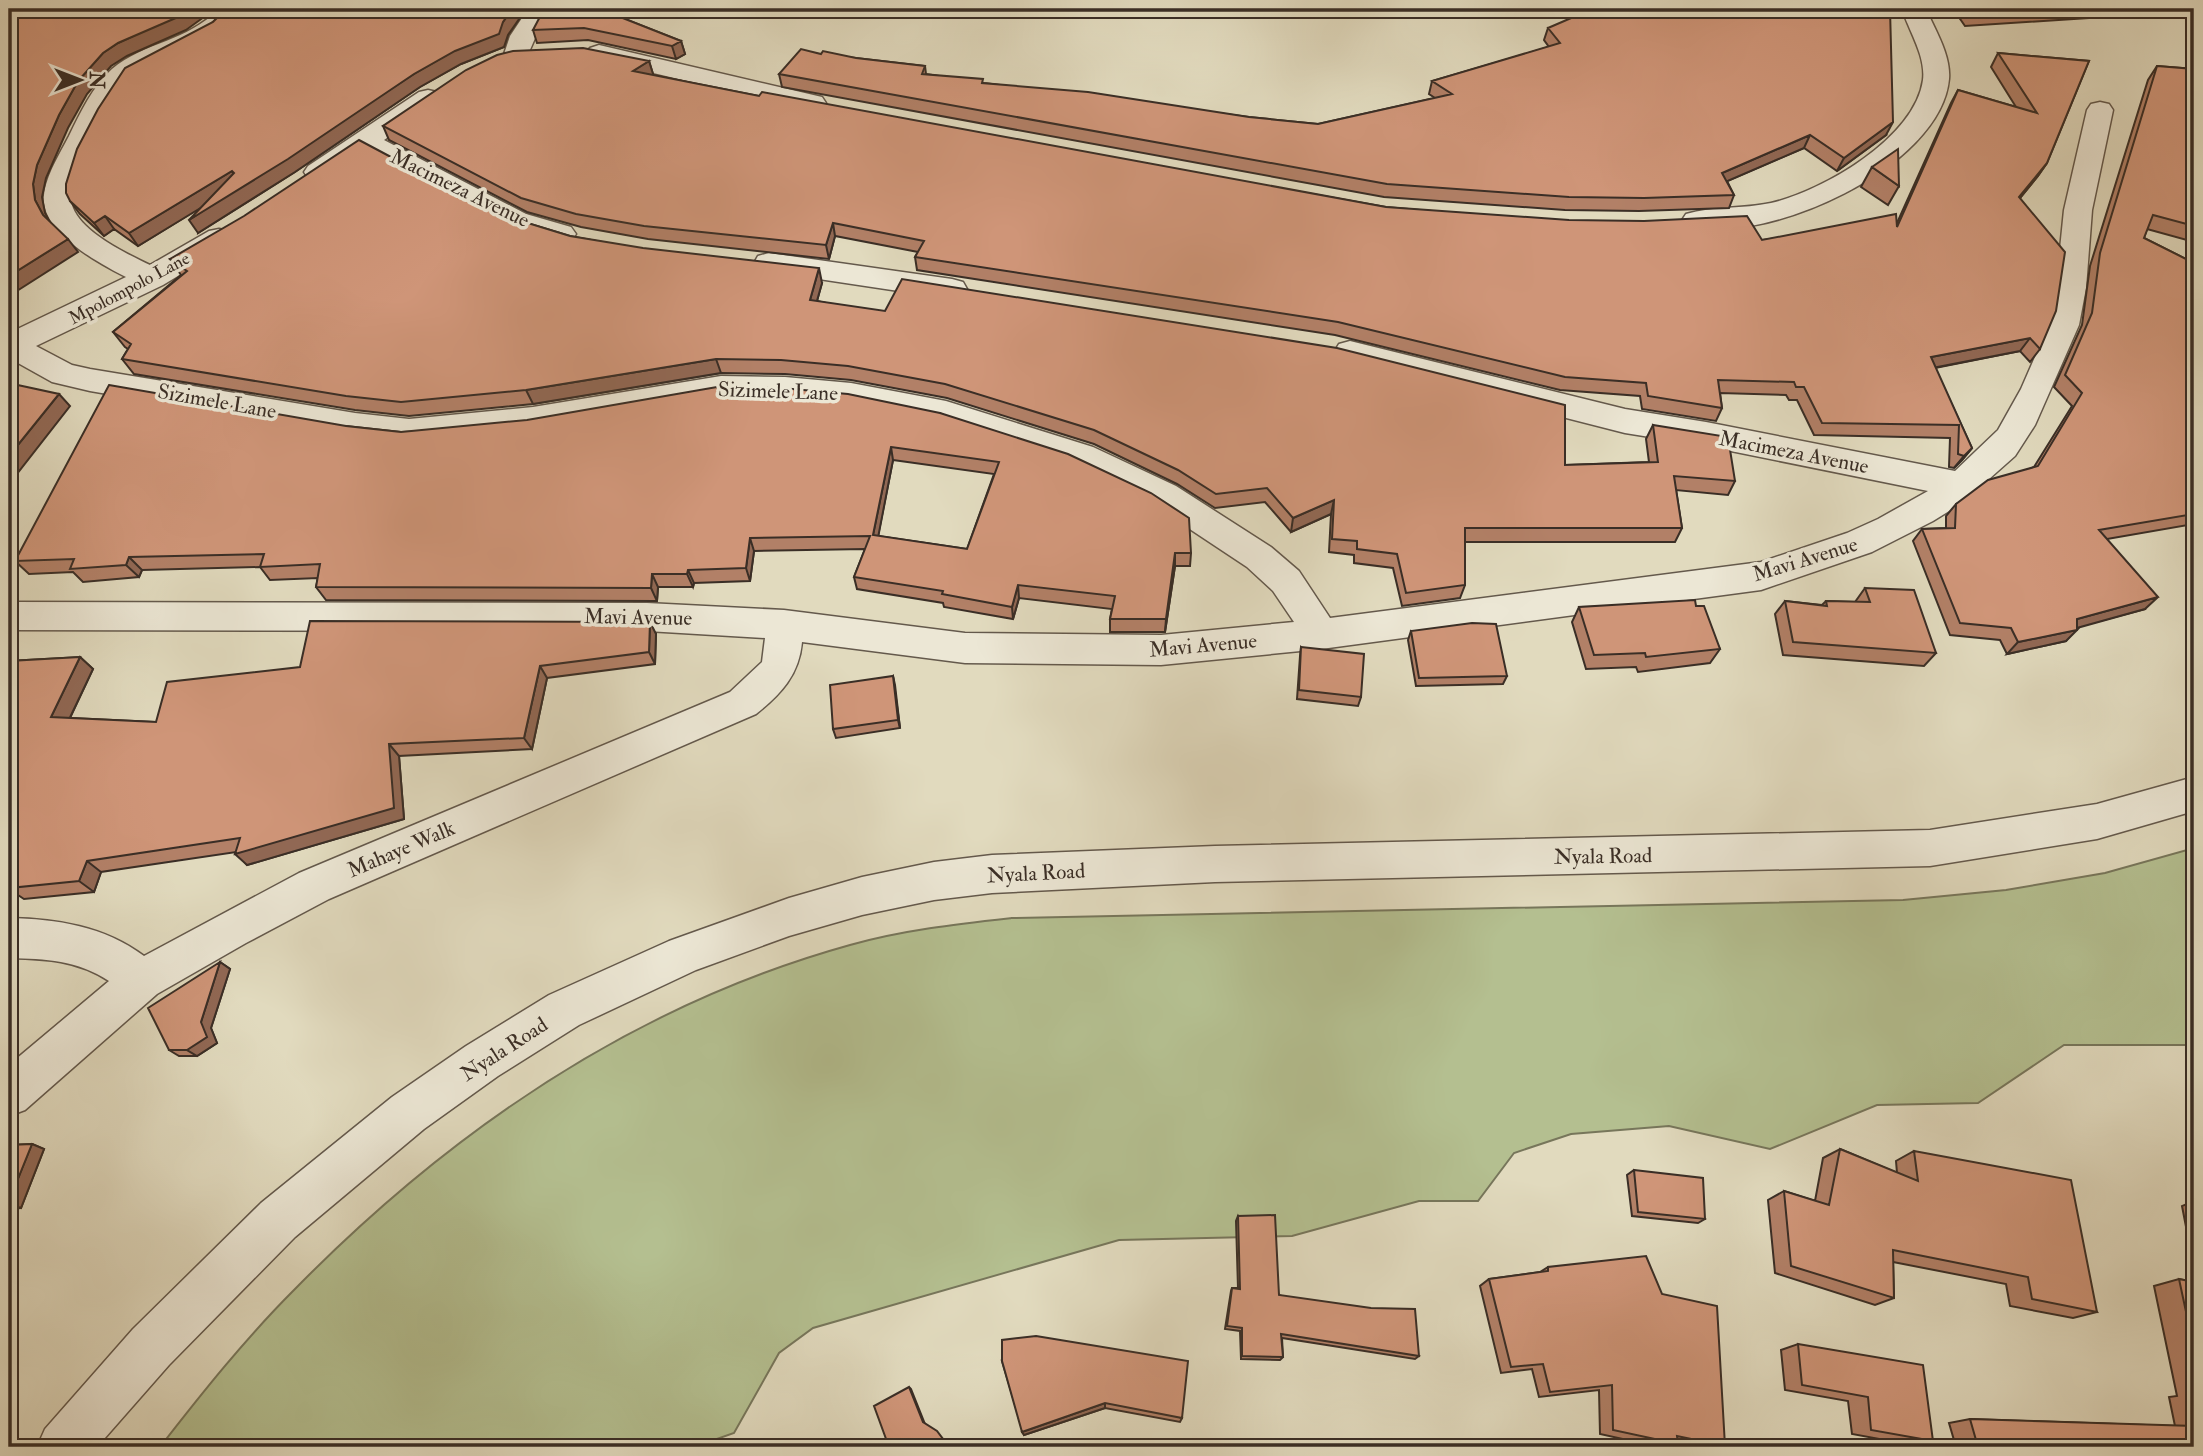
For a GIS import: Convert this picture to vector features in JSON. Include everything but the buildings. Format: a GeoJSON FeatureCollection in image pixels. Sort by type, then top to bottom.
{"type":"FeatureCollection","features":[{"type":"Feature","properties":{"kind":"street"},"geometry":{"type":"LineString","coordinates":[[152,278],[114,259],[73,227],[58,207],[58,192],[101,102],[120,76],[194,39],[212,28],[231,9]]}},
{"type":"Feature","properties":{"kind":"street"},"geometry":{"type":"LineString","coordinates":[[540,9],[523,36],[505,57],[544,51]]}},
{"type":"Feature","properties":{"kind":"street"},"geometry":{"type":"LineString","coordinates":[[1666,222],[1733,219],[1793,206],[1851,178],[1894,147],[1920,120],[1934,97],[1937,77],[1914,9]]}},
{"type":"Feature","properties":{"kind":"street"},"geometry":{"type":"LineString","coordinates":[[577,51],[653,64],[771,96],[838,108]]}},
{"type":"Feature","properties":{"kind":"street"},"geometry":{"type":"LineString","coordinates":[[298,186],[451,82]]}},
{"type":"Feature","properties":{"kind":"street","name":"Mavi Avenue"},"geometry":{"type":"LineString","coordinates":[[9,616],[647,617],[784,625],[965,648],[1161,650],[1321,634],[1761,576],[1818,560],[1878,536],[1927,510],[2005,447],[2038,385],[2064,324],[2076,223],[2100,110]]}},
{"type":"Feature","properties":{"kind":"street","name":"Macimeza Avenue"},"geometry":{"type":"LineString","coordinates":[[364,140],[516,220],[589,241]]}},
{"type":"Feature","properties":{"kind":"street","name":"Mpolompolo Lane"},"geometry":{"type":"LineString","coordinates":[[9,345],[54,327],[152,278],[236,228]]}},
{"type":"Feature","properties":{"kind":"street"},"geometry":{"type":"LineString","coordinates":[[736,259],[865,275],[986,295]]}},
{"type":"Feature","properties":{"kind":"street","name":"Sizimele Lane"},"geometry":{"type":"LineString","coordinates":[[9,345],[63,374],[90,380],[355,425],[409,431],[533,419],[721,387],[785,388],[851,394],[946,413],[1081,456],[1164,495],[1259,557],[1286,581],[1321,634]]}},
{"type":"Feature","properties":{"kind":"street","name":"Macimeza Avenue"},"geometry":{"type":"LineString","coordinates":[[1321,347],[1410,366],[1537,401],[1625,421],[1706,434],[1961,485]]}},
{"type":"Feature","properties":{"kind":"street","name":"Mahaye Walk"},"geometry":{"type":"LineString","coordinates":[[9,1094],[142,980],[314,886],[743,703],[770,681],[784,657],[784,625]]}},
{"type":"Feature","properties":{"kind":"street","name":"Nyala Road"},"geometry":{"type":"LineString","coordinates":[[63,1447],[151,1347],[269,1228],[408,1113],[482,1061],[564,1010],[684,955],[789,917],[862,896],[934,881],[992,874],[1215,864],[1930,848],[2108,821],[2194,794]]}},
{"type":"Feature","properties":{"kind":"street"},"geometry":{"type":"LineString","coordinates":[[9,937],[52,938],[95,948],[122,963],[142,980]]}},
{"type":"Feature","properties":{"kind":"green space"},"geometry":{"type":"Polygon","coordinates":[[[2194,848],[2194,1045],[2064,1045],[1978,1103],[1877,1105],[1770,1149],[1669,1126],[1571,1134],[1514,1153],[1478,1201],[1419,1201],[1292,1236],[1119,1240],[813,1328],[779,1353],[734,1433],[694,1447],[160,1447],[241,1347],[294,1290],[416,1177],[482,1127],[550,1080],[620,1039],[694,1002],[770,971],[850,945],[910,931],[1012,918],[1903,900],[2006,890],[2105,873],[2194,848]]]}}]}
